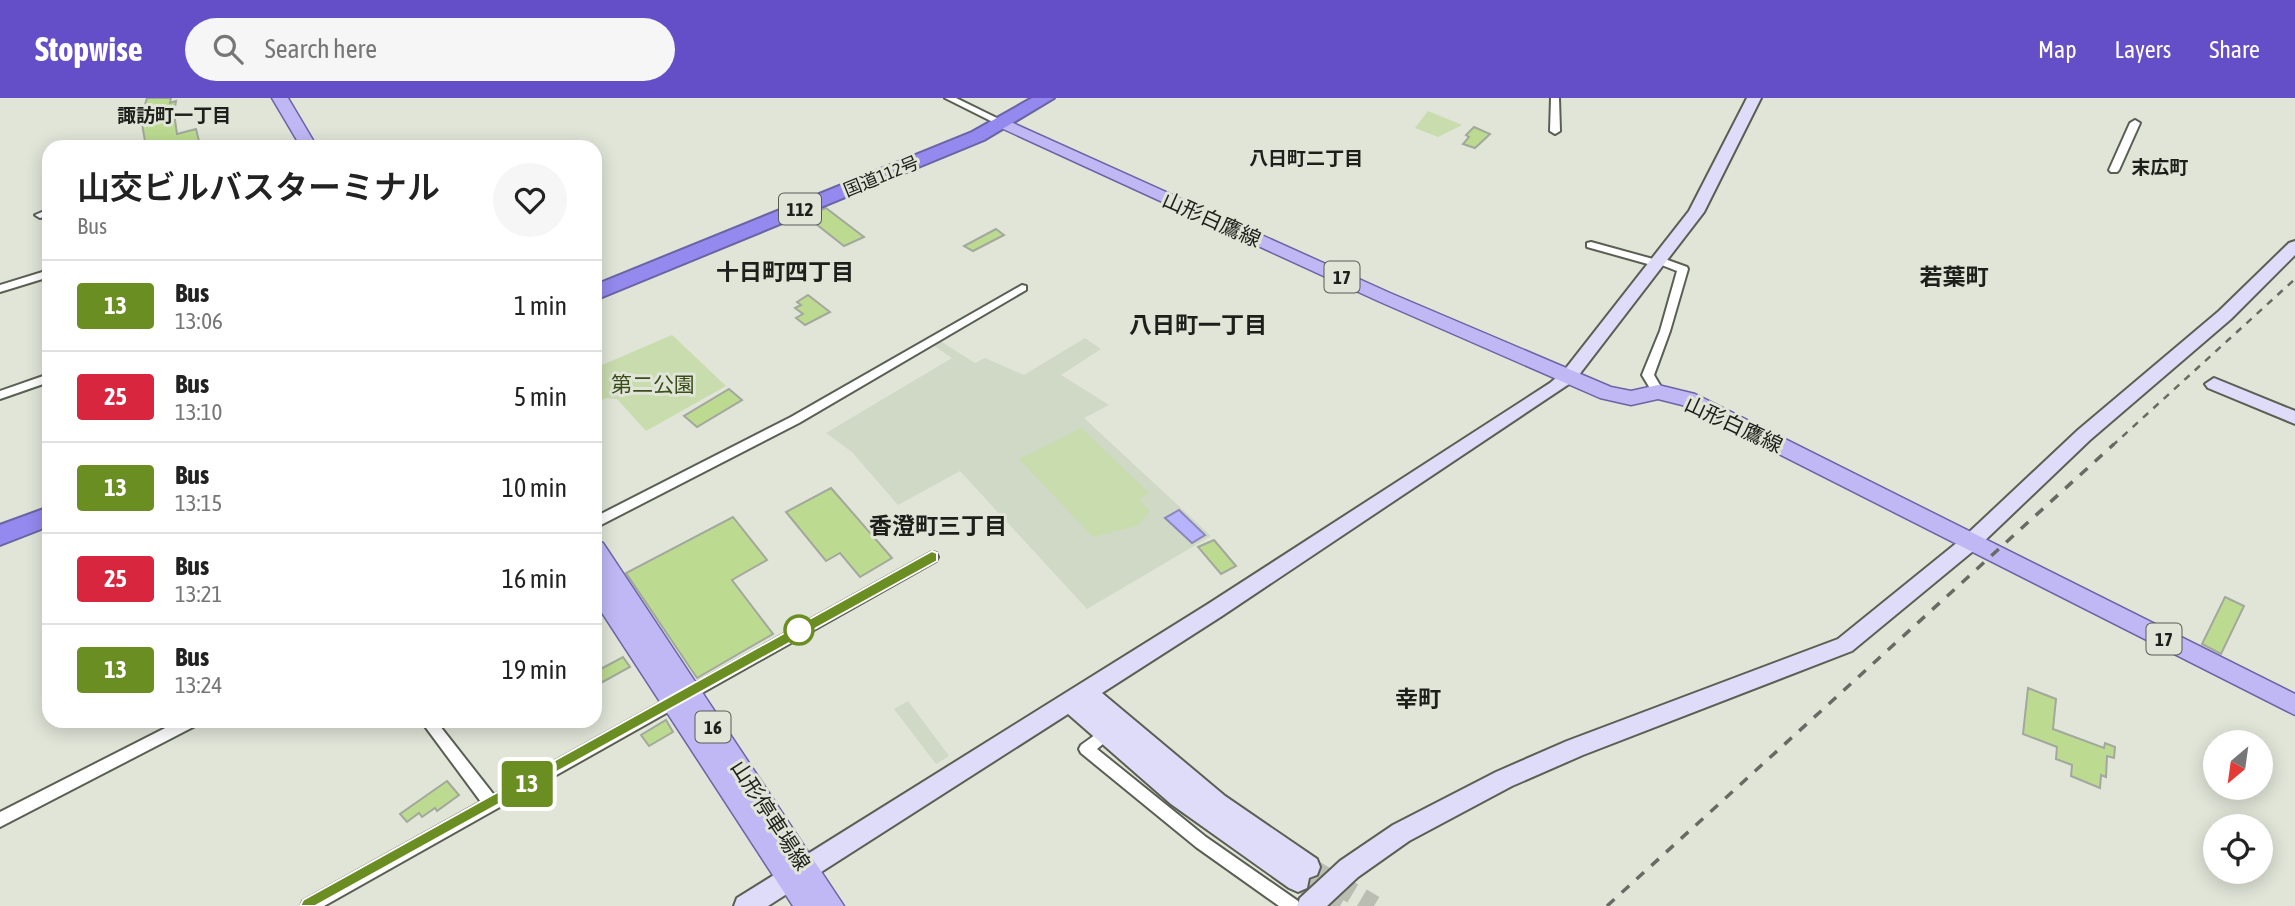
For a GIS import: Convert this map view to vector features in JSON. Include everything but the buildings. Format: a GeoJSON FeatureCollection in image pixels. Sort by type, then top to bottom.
{"type":"FeatureCollection","features":[{"type":"Feature","properties":{"kind":"highway","name":"国道112号"},"geometry":{"type":"LineString","coordinates":[[602,290],[1004,124],[1045,98]]}},
{"type":"Feature","properties":{"kind":"highway"},"geometry":{"type":"LineString","coordinates":[[0,535],[42,519]]}},
{"type":"Feature","properties":{"kind":"main road"},"geometry":{"type":"LineString","coordinates":[[268,98],[288,140]]}},
{"type":"Feature","properties":{"kind":"main road"},"geometry":{"type":"LineString","coordinates":[[280,98],[305,140]]}},
{"type":"Feature","properties":{"kind":"main road","name":"山形白鷹線"},"geometry":{"type":"LineString","coordinates":[[1004,124],[1398,303],[1569,376],[1623,397],[1658,392],[1688,399],[2295,705]]}},
{"type":"Feature","properties":{"kind":"main road","name":"山形停車場線"},"geometry":{"type":"LineString","coordinates":[[602,561],[682,697],[798,873],[831,906]]}},
{"type":"Feature","properties":{"kind":"main road","name":"山形停車場線"},"geometry":{"type":"LineString","coordinates":[[602,593],[682,697]]}},
{"type":"Feature","properties":{"kind":"main road","name":"山形停車場線"},"geometry":{"type":"LineString","coordinates":[[798,873],[808,906]]}},
{"type":"Feature","properties":{"kind":"street"},"geometry":{"type":"LineString","coordinates":[[949,98],[1004,124]]}},
{"type":"Feature","properties":{"kind":"street"},"geometry":{"type":"LineString","coordinates":[[1555,98],[1555,131]]}},
{"type":"Feature","properties":{"kind":"street"},"geometry":{"type":"LineString","coordinates":[[746,906],[1215,611],[1569,376],[1696,212],[1754,98]]}},
{"type":"Feature","properties":{"kind":"street"},"geometry":{"type":"LineString","coordinates":[[2114,170],[2135,123]]}},
{"type":"Feature","properties":{"kind":"street"},"geometry":{"type":"LineString","coordinates":[[1591,245],[1683,269],[1665,331],[1648,375],[1658,392]]}},
{"type":"Feature","properties":{"kind":"street"},"geometry":{"type":"LineString","coordinates":[[1309,906],[1349,869],[1401,833],[1504,779],[1575,748],[1845,645],[1971,542],[2084,435],[2225,315],[2295,246]]}},
{"type":"Feature","properties":{"kind":"street"},"geometry":{"type":"LineString","coordinates":[[0,289],[42,275]]}},
{"type":"Feature","properties":{"kind":"street"},"geometry":{"type":"LineString","coordinates":[[602,519],[795,420],[1022,288]]}},
{"type":"Feature","properties":{"kind":"street"},"geometry":{"type":"LineString","coordinates":[[0,395],[42,380]]}},
{"type":"Feature","properties":{"kind":"street"},"geometry":{"type":"LineString","coordinates":[[2214,384],[2295,418]]}},
{"type":"Feature","properties":{"kind":"street"},"geometry":{"type":"LineString","coordinates":[[309,906],[932,557]]}},
{"type":"Feature","properties":{"kind":"street"},"geometry":{"type":"LineString","coordinates":[[1079,698],[1217,803],[1303,873],[1179,796],[1106,733],[1079,698]]}},
{"type":"Feature","properties":{"kind":"street"},"geometry":{"type":"LineString","coordinates":[[0,820],[178,728]]}},
{"type":"Feature","properties":{"kind":"street"},"geometry":{"type":"LineString","coordinates":[[433,728],[491,803]]}},
{"type":"Feature","properties":{"kind":"street"},"geometry":{"type":"LineString","coordinates":[[1106,733],[1086,749],[1201,842],[1292,906]]}},
{"type":"Feature","properties":{"kind":"shaded area"},"geometry":{"type":"Polygon","coordinates":[[[1085,338],[1101,349],[1061,375],[1109,405],[1084,418],[1211,536],[1087,609],[960,471],[898,505],[852,452],[826,433],[952,358],[933,345],[940,341],[975,363],[985,358],[1024,375],[1085,338]]]}},
{"type":"Feature","properties":{"kind":"shaded area"},"geometry":{"type":"Polygon","coordinates":[[[1179,510],[1205,535],[1192,543],[1165,518],[1179,510]]]}},
{"type":"Feature","properties":{"kind":"shaded area"},"geometry":{"type":"Polygon","coordinates":[[[908,701],[949,756],[936,764],[894,709],[908,701]]]}},
{"type":"Feature","properties":{"kind":"green space"},"geometry":{"type":"Polygon","coordinates":[[[1428,111],[1462,125],[1438,137],[1415,128],[1428,111]]]}},
{"type":"Feature","properties":{"kind":"green space","name":"第二公園"},"geometry":{"type":"Polygon","coordinates":[[[672,335],[726,386],[646,431],[617,399],[602,400],[602,365],[672,335]]]}},
{"type":"Feature","properties":{"kind":"green space"},"geometry":{"type":"Polygon","coordinates":[[[1081,428],[1149,493],[1139,500],[1150,511],[1137,526],[1093,537],[1019,459],[1081,428]]]}},
{"type":"Feature","properties":{"kind":"tunnel"},"geometry":{"type":"LineString","coordinates":[[1308,867],[1374,906]]}},
{"type":"Feature","properties":{"kind":"tunnel"},"geometry":{"type":"LineString","coordinates":[[1298,880],[1340,906]]}},
{"type":"Feature","properties":{"kind":"railway"},"geometry":{"type":"LineString","coordinates":[[2112,446],[2295,279]]}},
{"type":"Feature","properties":{"kind":"railway"},"geometry":{"type":"LineString","coordinates":[[1607,906],[2114,444]]}},
{"type":"Feature","properties":{"kind":"bus line","name":"13"},"geometry":{"type":"LineString","coordinates":[[309,906],[932,557]]}},
{"type":"Feature","properties":{"kind":"district","name":"諏訪町一丁目"},"geometry":{"type":"Point","coordinates":[174,115]}},
{"type":"Feature","properties":{"kind":"district","name":"八日町二丁目"},"geometry":{"type":"Point","coordinates":[1306,158]}},
{"type":"Feature","properties":{"kind":"district","name":"末広町"},"geometry":{"type":"Point","coordinates":[2160,167]}},
{"type":"Feature","properties":{"kind":"district","name":"十日町四丁目"},"geometry":{"type":"Point","coordinates":[785,272]}},
{"type":"Feature","properties":{"kind":"district","name":"若葉町"},"geometry":{"type":"Point","coordinates":[1954,277]}},
{"type":"Feature","properties":{"kind":"district","name":"八日町一丁目"},"geometry":{"type":"Point","coordinates":[1198,325]}},
{"type":"Feature","properties":{"kind":"district","name":"香澄町三丁目"},"geometry":{"type":"Point","coordinates":[938,526]}},
{"type":"Feature","properties":{"kind":"district","name":"幸町"},"geometry":{"type":"Point","coordinates":[1418,699]}}]}
